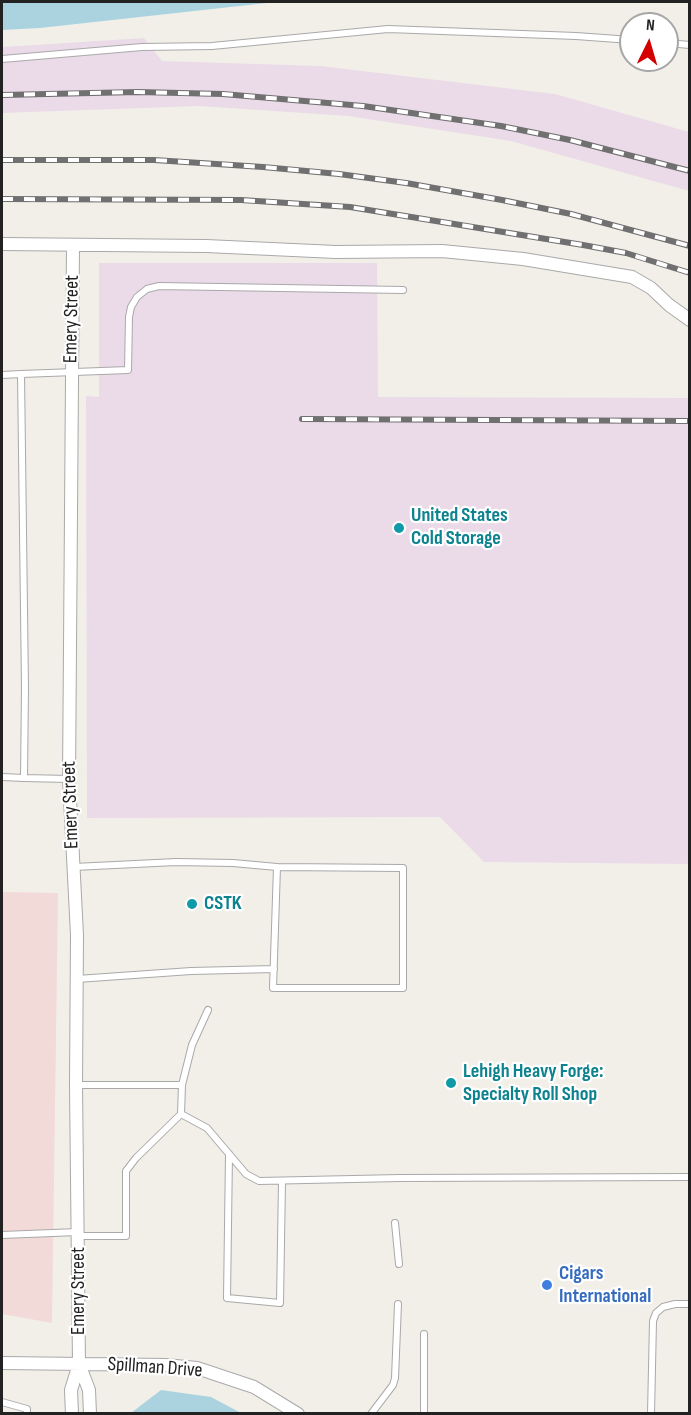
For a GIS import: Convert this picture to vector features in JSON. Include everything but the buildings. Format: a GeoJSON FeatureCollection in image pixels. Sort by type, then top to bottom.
{"type":"FeatureCollection","features":[{"type":"Feature","properties":{"kind":"street"},"geometry":{"type":"LineString","coordinates":[[2,244],[206,246],[336,252],[442,251],[523,259],[632,277],[651,288],[669,306],[690,320]]}},
{"type":"Feature","properties":{"kind":"street","name":"Emery Street"},"geometry":{"type":"LineString","coordinates":[[72,1413],[71,1390],[79,1364],[77,935],[69,779],[73,246]]}},
{"type":"Feature","properties":{"kind":"street","name":"Spillman Drive"},"geometry":{"type":"LineString","coordinates":[[2,1363],[165,1365],[197,1368],[254,1387],[298,1413]]}},
{"type":"Feature","properties":{"kind":"street","name":"Emery Street"},"geometry":{"type":"LineString","coordinates":[[79,1364],[89,1389],[90,1413]]}},
{"type":"Feature","properties":{"kind":"lane"},"geometry":{"type":"LineString","coordinates":[[2,59],[142,47],[212,46],[388,28],[619,39]]}},
{"type":"Feature","properties":{"kind":"lane"},"geometry":{"type":"LineString","coordinates":[[2,375],[128,370],[131,307],[137,297],[147,289],[159,286],[403,290]]}},
{"type":"Feature","properties":{"kind":"lane"},"geometry":{"type":"LineString","coordinates":[[21,374],[24,777]]}},
{"type":"Feature","properties":{"kind":"lane"},"geometry":{"type":"LineString","coordinates":[[2,777],[69,779]]}},
{"type":"Feature","properties":{"kind":"lane"},"geometry":{"type":"LineString","coordinates":[[74,867],[176,862],[233,863],[277,867],[403,868],[403,988],[273,988],[277,867]]}},
{"type":"Feature","properties":{"kind":"lane"},"geometry":{"type":"LineString","coordinates":[[77,979],[191,970],[274,969]]}},
{"type":"Feature","properties":{"kind":"lane"},"geometry":{"type":"LineString","coordinates":[[2,1235],[126,1236],[126,1172],[136,1158],[181,1114],[182,1085],[192,1045],[208,1010]]}},
{"type":"Feature","properties":{"kind":"lane"},"geometry":{"type":"LineString","coordinates":[[76,1085],[182,1085]]}},
{"type":"Feature","properties":{"kind":"lane"},"geometry":{"type":"LineString","coordinates":[[181,1114],[207,1128],[246,1174],[259,1181],[690,1177]]}},
{"type":"Feature","properties":{"kind":"lane"},"geometry":{"type":"LineString","coordinates":[[229,1154],[227,1298],[280,1303],[282,1181]]}},
{"type":"Feature","properties":{"kind":"lane"},"geometry":{"type":"LineString","coordinates":[[395,1223],[399,1264]]}},
{"type":"Feature","properties":{"kind":"lane"},"geometry":{"type":"LineString","coordinates":[[371,1413],[396,1378],[398,1304]]}},
{"type":"Feature","properties":{"kind":"lane"},"geometry":{"type":"LineString","coordinates":[[651,1413],[653,1321],[656,1313],[663,1307],[690,1304]]}},
{"type":"Feature","properties":{"kind":"lane"},"geometry":{"type":"LineString","coordinates":[[424,1334],[424,1413]]}},
{"type":"Feature","properties":{"kind":"lane"},"geometry":{"type":"LineString","coordinates":[[2,1402],[27,1409],[27,1413]]}},
{"type":"Feature","properties":{"kind":"shaded area"},"geometry":{"type":"Polygon","coordinates":[[[144,38],[162,61],[320,66],[555,94],[689,132],[689,191],[511,141],[348,116],[200,106],[2,113],[2,47],[144,38]]]}},
{"type":"Feature","properties":{"kind":"shaded area"},"geometry":{"type":"Polygon","coordinates":[[[99,263],[377,263],[378,397],[689,398],[689,864],[484,862],[440,817],[87,818],[86,396],[99,397],[99,263]]]}},
{"type":"Feature","properties":{"kind":"shaded area"},"geometry":{"type":"Polygon","coordinates":[[[2,892],[58,893],[52,1323],[2,1314],[2,892]]]}},
{"type":"Feature","properties":{"kind":"water"},"geometry":{"type":"Polygon","coordinates":[[[2,2],[276,2],[40,28],[2,30],[2,2]]]}},
{"type":"Feature","properties":{"kind":"water"},"geometry":{"type":"Polygon","coordinates":[[[161,1390],[211,1397],[241,1413],[131,1413],[161,1390]]]}},
{"type":"Feature","properties":{"kind":"railway"},"geometry":{"type":"LineString","coordinates":[[2,95],[138,92],[223,94],[363,106],[501,126],[570,140],[690,171]]}},
{"type":"Feature","properties":{"kind":"railway"},"geometry":{"type":"LineString","coordinates":[[2,160],[154,160],[339,174],[406,183],[571,214],[690,246]]}},
{"type":"Feature","properties":{"kind":"railway"},"geometry":{"type":"LineString","coordinates":[[2,199],[241,200],[350,207],[626,253],[690,273]]}},
{"type":"Feature","properties":{"kind":"railway"},"geometry":{"type":"LineString","coordinates":[[302,419],[690,421]]}},
{"type":"Feature","properties":{"kind":"place","name":"United States Cold Storage"},"geometry":{"type":"Point","coordinates":[399,528]}},
{"type":"Feature","properties":{"kind":"place","name":"CSTK"},"geometry":{"type":"Point","coordinates":[192,904]}},
{"type":"Feature","properties":{"kind":"place","name":"Lehigh Heavy Forge: Specialty Roll Shop"},"geometry":{"type":"Point","coordinates":[451,1083]}},
{"type":"Feature","properties":{"kind":"place","name":"Cigars International"},"geometry":{"type":"Point","coordinates":[547,1285]}}]}
